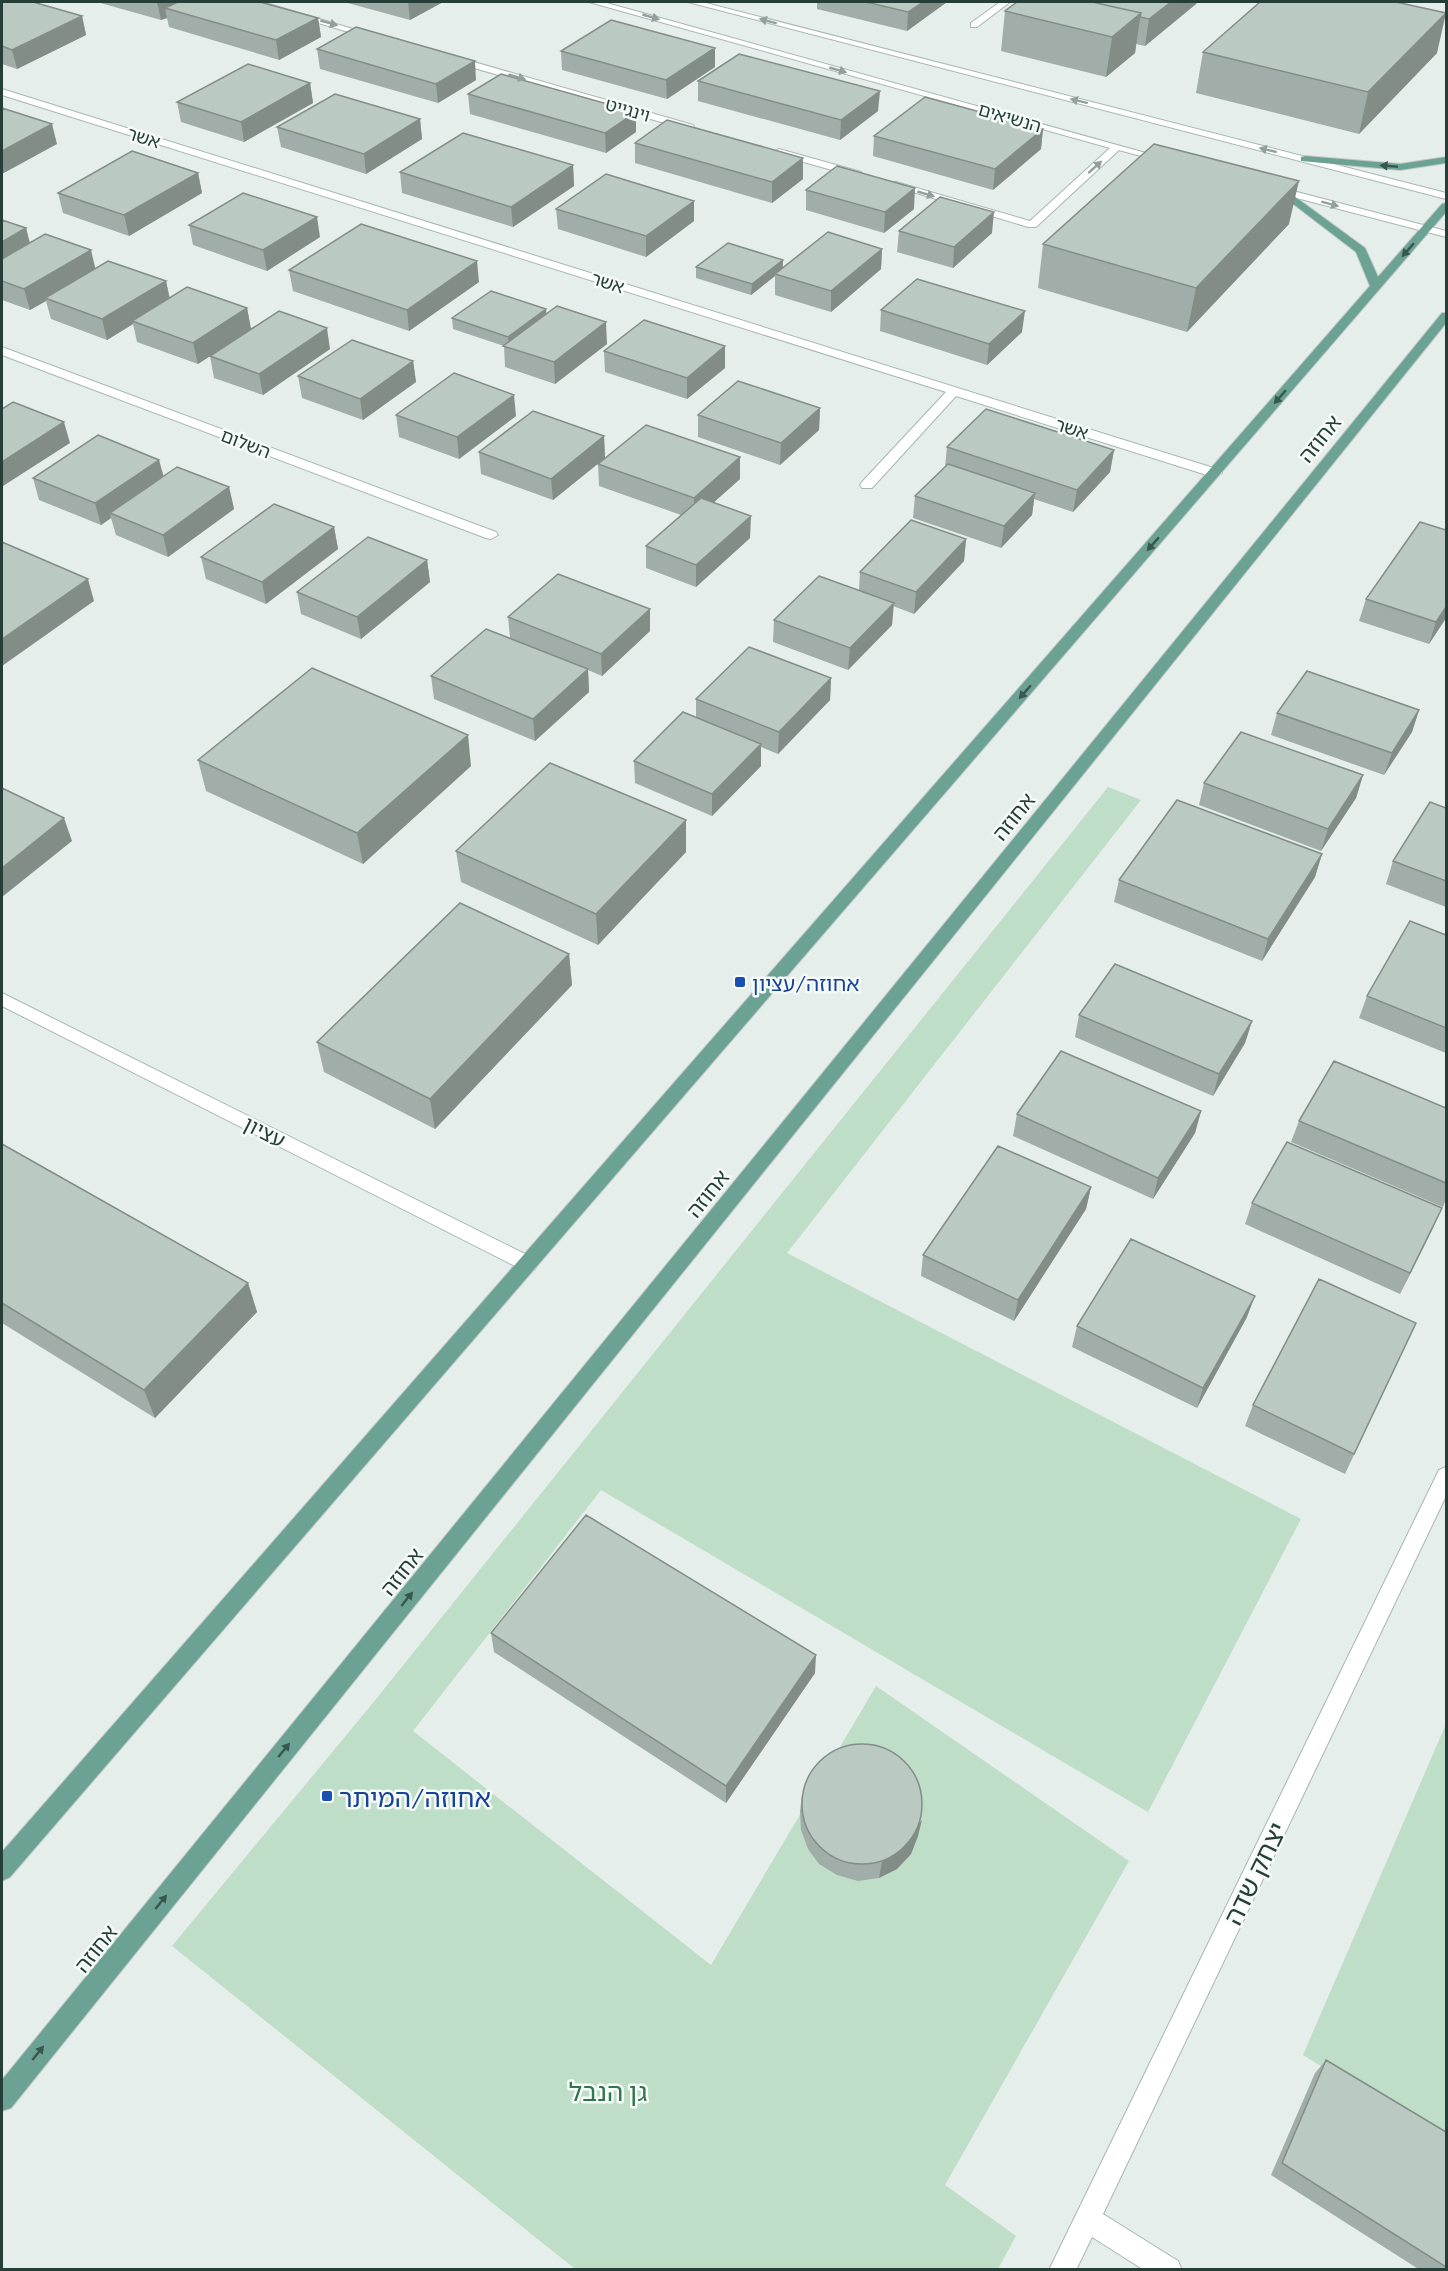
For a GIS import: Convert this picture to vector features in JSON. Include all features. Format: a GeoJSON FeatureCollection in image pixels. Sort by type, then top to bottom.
{"type":"FeatureCollection","features":[{"type":"Feature","properties":{"kind":"main road"},"geometry":{"type":"LineString","coordinates":[[1305,159],[1400,167],[1446,160]]}},
{"type":"Feature","properties":{"kind":"main road"},"geometry":{"type":"LineString","coordinates":[[1283,191],[1361,250],[1376,287]]}},
{"type":"Feature","properties":{"kind":"main road"},"geometry":{"type":"LineString","coordinates":[[2,1869],[1446,206]]}},
{"type":"Feature","properties":{"kind":"main road","name":"אחוזה"},"geometry":{"type":"LineString","coordinates":[[2,2099],[1443,323]]}},
{"type":"Feature","properties":{"kind":"street"},"geometry":{"type":"LineString","coordinates":[[253,2],[390,41]]}},
{"type":"Feature","properties":{"kind":"street","name":"הנשיאים"},"geometry":{"type":"LineString","coordinates":[[594,2],[1172,162]]}},
{"type":"Feature","properties":{"kind":"street","name":"הנשיאים"},"geometry":{"type":"LineString","coordinates":[[693,2],[1446,196]]}},
{"type":"Feature","properties":{"kind":"street"},"geometry":{"type":"LineString","coordinates":[[974,25],[1005,2]]}},
{"type":"Feature","properties":{"kind":"street","name":"וינגייט"},"geometry":{"type":"LineString","coordinates":[[448,57],[700,129]]}},
{"type":"Feature","properties":{"kind":"street","name":"אשר"},"geometry":{"type":"LineString","coordinates":[[2,92],[1215,473]]}},
{"type":"Feature","properties":{"kind":"street"},"geometry":{"type":"LineString","coordinates":[[883,182],[1032,225],[1117,147]]}},
{"type":"Feature","properties":{"kind":"street"},"geometry":{"type":"LineString","coordinates":[[768,149],[872,179]]}},
{"type":"Feature","properties":{"kind":"street"},"geometry":{"type":"LineString","coordinates":[[1261,185],[1446,234]]}},
{"type":"Feature","properties":{"kind":"street","name":"השלום"},"geometry":{"type":"LineString","coordinates":[[2,351],[491,535]]}},
{"type":"Feature","properties":{"kind":"street"},"geometry":{"type":"LineString","coordinates":[[867,485],[954,391]]}},
{"type":"Feature","properties":{"kind":"street","name":"עציון"},"geometry":{"type":"LineString","coordinates":[[2,999],[528,1264]]}},
{"type":"Feature","properties":{"kind":"street","name":"יצחק שדה"},"geometry":{"type":"LineString","coordinates":[[1062,2270],[1446,1476]]}},
{"type":"Feature","properties":{"kind":"street"},"geometry":{"type":"LineString","coordinates":[[1086,2219],[1169,2270]]}},
{"type":"Feature","properties":{"kind":"green space","name":"גן הנבל"},"geometry":{"type":"Polygon","coordinates":[[[1108,787],[1141,800],[787,1253],[1301,1519],[1148,1812],[601,1490],[413,1731],[711,1965],[876,1686],[1129,1861],[945,2185],[1016,2236],[998,2269],[575,2269],[172,1946],[372,1704],[1108,787]]]}},
{"type":"Feature","properties":{"kind":"green space"},"geometry":{"type":"Polygon","coordinates":[[[1446,1724],[1446,2143],[1303,2055],[1446,1724]]]}},
{"type":"Feature","properties":{"kind":"building"},"geometry":{"type":"Polygon","coordinates":[[[2,2],[33,2],[82,16],[12,50],[2,46],[2,2]]]}},
{"type":"Feature","properties":{"kind":"building"},"geometry":{"type":"Polygon","coordinates":[[[178,2],[260,2],[318,18],[276,40],[165,8],[178,2]]]}},
{"type":"Feature","properties":{"kind":"building"},"geometry":{"type":"Polygon","coordinates":[[[866,2],[923,2],[908,12],[866,2]]]}},
{"type":"Feature","properties":{"kind":"building"},"geometry":{"type":"Polygon","coordinates":[[[1017,2],[1092,2],[1141,13],[1112,37],[1005,11],[1017,2]]]}},
{"type":"Feature","properties":{"kind":"building"},"geometry":{"type":"Polygon","coordinates":[[[1092,2],[1171,2],[1149,19],[1140,17],[1141,13],[1092,2]]]}},
{"type":"Feature","properties":{"kind":"building"},"geometry":{"type":"Polygon","coordinates":[[[1260,2],[1396,2],[1446,13],[1368,92],[1203,52],[1260,2]]]}},
{"type":"Feature","properties":{"kind":"building"},"geometry":{"type":"Polygon","coordinates":[[[611,20],[715,48],[666,80],[561,51],[611,20]]]}},
{"type":"Feature","properties":{"kind":"building"},"geometry":{"type":"Polygon","coordinates":[[[356,27],[475,61],[436,84],[317,49],[356,27]]]}},
{"type":"Feature","properties":{"kind":"building"},"geometry":{"type":"Polygon","coordinates":[[[739,54],[880,91],[841,120],[698,81],[739,54]]]}},
{"type":"Feature","properties":{"kind":"building"},"geometry":{"type":"Polygon","coordinates":[[[248,64],[310,83],[241,122],[177,102],[248,64]]]}},
{"type":"Feature","properties":{"kind":"building"},"geometry":{"type":"Polygon","coordinates":[[[501,74],[636,112],[605,133],[468,94],[501,74]]]}},
{"type":"Feature","properties":{"kind":"building"},"geometry":{"type":"Polygon","coordinates":[[[335,94],[420,119],[364,154],[277,127],[335,94]]]}},
{"type":"Feature","properties":{"kind":"building"},"geometry":{"type":"Polygon","coordinates":[[[925,97],[1043,129],[995,169],[874,136],[925,97]]]}},
{"type":"Feature","properties":{"kind":"building"},"geometry":{"type":"Polygon","coordinates":[[[2,108],[52,124],[2,151],[2,108]]]}},
{"type":"Feature","properties":{"kind":"building"},"geometry":{"type":"Polygon","coordinates":[[[667,120],[803,158],[772,182],[635,143],[667,120]]]}},
{"type":"Feature","properties":{"kind":"building"},"geometry":{"type":"Polygon","coordinates":[[[463,133],[573,165],[511,207],[400,172],[463,133]]]}},
{"type":"Feature","properties":{"kind":"building"},"geometry":{"type":"Polygon","coordinates":[[[1154,144],[1299,181],[1196,288],[1043,244],[1154,144]]]}},
{"type":"Feature","properties":{"kind":"building"},"geometry":{"type":"Polygon","coordinates":[[[132,151],[198,173],[124,215],[58,193],[132,151]]]}},
{"type":"Feature","properties":{"kind":"building"},"geometry":{"type":"Polygon","coordinates":[[[837,166],[915,188],[885,212],[806,190],[837,166]]]}},
{"type":"Feature","properties":{"kind":"building"},"geometry":{"type":"Polygon","coordinates":[[[606,174],[694,201],[646,236],[556,209],[606,174]]]}},
{"type":"Feature","properties":{"kind":"building"},"geometry":{"type":"Polygon","coordinates":[[[243,193],[317,217],[263,250],[189,225],[243,193]]]}},
{"type":"Feature","properties":{"kind":"building"},"geometry":{"type":"Polygon","coordinates":[[[940,197],[994,212],[954,247],[899,231],[940,197]]]}},
{"type":"Feature","properties":{"kind":"building"},"geometry":{"type":"Polygon","coordinates":[[[2,220],[26,228],[2,242],[2,220]]]}},
{"type":"Feature","properties":{"kind":"building"},"geometry":{"type":"Polygon","coordinates":[[[361,224],[477,261],[407,310],[289,270],[361,224]]]}},
{"type":"Feature","properties":{"kind":"building"},"geometry":{"type":"Polygon","coordinates":[[[828,232],[882,249],[831,291],[775,274],[828,232]]]}},
{"type":"Feature","properties":{"kind":"building"},"geometry":{"type":"Polygon","coordinates":[[[45,234],[91,250],[24,289],[2,281],[2,259],[45,234]]]}},
{"type":"Feature","properties":{"kind":"building"},"geometry":{"type":"Polygon","coordinates":[[[728,243],[783,260],[752,284],[696,267],[728,243]]]}},
{"type":"Feature","properties":{"kind":"building"},"geometry":{"type":"Polygon","coordinates":[[[108,261],[166,281],[102,319],[45,298],[108,261]]]}},
{"type":"Feature","properties":{"kind":"building"},"geometry":{"type":"Polygon","coordinates":[[[917,279],[1025,311],[989,344],[881,310],[917,279]]]}},
{"type":"Feature","properties":{"kind":"building"},"geometry":{"type":"Polygon","coordinates":[[[187,287],[247,308],[193,343],[132,321],[187,287]]]}},
{"type":"Feature","properties":{"kind":"building"},"geometry":{"type":"Polygon","coordinates":[[[491,291],[546,309],[508,337],[452,318],[491,291]]]}},
{"type":"Feature","properties":{"kind":"building"},"geometry":{"type":"Polygon","coordinates":[[[557,306],[606,322],[554,362],[503,346],[557,306]]]}},
{"type":"Feature","properties":{"kind":"building"},"geometry":{"type":"Polygon","coordinates":[[[279,311],[327,328],[259,374],[210,356],[279,311]]]}},
{"type":"Feature","properties":{"kind":"building"},"geometry":{"type":"Polygon","coordinates":[[[644,320],[725,346],[687,378],[604,351],[644,320]]]}},
{"type":"Feature","properties":{"kind":"building"},"geometry":{"type":"Polygon","coordinates":[[[352,340],[413,361],[360,399],[298,376],[352,340]]]}},
{"type":"Feature","properties":{"kind":"building"},"geometry":{"type":"Polygon","coordinates":[[[454,373],[514,395],[457,437],[396,415],[454,373]]]}},
{"type":"Feature","properties":{"kind":"building"},"geometry":{"type":"Polygon","coordinates":[[[738,381],[820,408],[781,443],[698,415],[738,381]]]}},
{"type":"Feature","properties":{"kind":"building"},"geometry":{"type":"Polygon","coordinates":[[[13,402],[64,422],[2,462],[2,409],[13,402]]]}},
{"type":"Feature","properties":{"kind":"building"},"geometry":{"type":"Polygon","coordinates":[[[986,409],[1114,450],[1077,490],[947,447],[986,409]]]}},
{"type":"Feature","properties":{"kind":"building"},"geometry":{"type":"Polygon","coordinates":[[[533,411],[604,436],[551,479],[479,452],[533,411]]]}},
{"type":"Feature","properties":{"kind":"building"},"geometry":{"type":"Polygon","coordinates":[[[646,425],[740,457],[694,498],[598,464],[646,425]]]}},
{"type":"Feature","properties":{"kind":"building"},"geometry":{"type":"Polygon","coordinates":[[[98,435],[159,460],[95,503],[33,478],[98,435]]]}},
{"type":"Feature","properties":{"kind":"building"},"geometry":{"type":"Polygon","coordinates":[[[948,464],[1035,493],[1004,526],[915,496],[948,464]]]}},
{"type":"Feature","properties":{"kind":"building"},"geometry":{"type":"Polygon","coordinates":[[[177,467],[229,487],[163,535],[110,513],[177,467]]]}},
{"type":"Feature","properties":{"kind":"building"},"geometry":{"type":"Polygon","coordinates":[[[701,498],[751,516],[696,565],[646,546],[701,498]]]}},
{"type":"Feature","properties":{"kind":"building"},"geometry":{"type":"Polygon","coordinates":[[[274,504],[334,527],[262,582],[201,557],[274,504]]]}},
{"type":"Feature","properties":{"kind":"building"},"geometry":{"type":"Polygon","coordinates":[[[911,520],[966,539],[916,592],[860,572],[911,520]]]}},
{"type":"Feature","properties":{"kind":"building"},"geometry":{"type":"Polygon","coordinates":[[[1420,522],[1446,530],[1446,607],[1436,622],[1366,599],[1420,522]]]}},
{"type":"Feature","properties":{"kind":"building"},"geometry":{"type":"Polygon","coordinates":[[[368,537],[427,560],[357,617],[297,592],[368,537]]]}},
{"type":"Feature","properties":{"kind":"building"},"geometry":{"type":"Polygon","coordinates":[[[2,542],[88,579],[2,639],[2,542]]]}},
{"type":"Feature","properties":{"kind":"building"},"geometry":{"type":"Polygon","coordinates":[[[558,574],[650,609],[601,654],[508,617],[558,574]]]}},
{"type":"Feature","properties":{"kind":"building"},"geometry":{"type":"Polygon","coordinates":[[[819,576],[894,603],[850,648],[774,620],[819,576]]]}},
{"type":"Feature","properties":{"kind":"building"},"geometry":{"type":"Polygon","coordinates":[[[486,629],[588,669],[533,719],[431,676],[486,629]]]}},
{"type":"Feature","properties":{"kind":"building"},"geometry":{"type":"Polygon","coordinates":[[[749,647],[831,678],[779,732],[696,699],[749,647]]]}},
{"type":"Feature","properties":{"kind":"building"},"geometry":{"type":"Polygon","coordinates":[[[312,668],[468,735],[357,833],[198,760],[312,668]]]}},
{"type":"Feature","properties":{"kind":"building"},"geometry":{"type":"Polygon","coordinates":[[[1307,671],[1419,710],[1392,753],[1277,713],[1307,671]]]}},
{"type":"Feature","properties":{"kind":"building"},"geometry":{"type":"Polygon","coordinates":[[[683,712],[761,744],[712,794],[634,761],[683,712]]]}},
{"type":"Feature","properties":{"kind":"building"},"geometry":{"type":"Polygon","coordinates":[[[1241,732],[1363,775],[1328,829],[1204,783],[1241,732]]]}},
{"type":"Feature","properties":{"kind":"building"},"geometry":{"type":"Polygon","coordinates":[[[550,763],[686,820],[596,914],[456,851],[550,763]]]}},
{"type":"Feature","properties":{"kind":"building"},"geometry":{"type":"Polygon","coordinates":[[[2,788],[64,818],[2,868],[2,788]]]}},
{"type":"Feature","properties":{"kind":"building"},"geometry":{"type":"Polygon","coordinates":[[[1177,800],[1322,854],[1268,939],[1119,880],[1177,800]]]}},
{"type":"Feature","properties":{"kind":"building"},"geometry":{"type":"Polygon","coordinates":[[[1430,802],[1446,808],[1446,881],[1393,861],[1430,802]]]}},
{"type":"Feature","properties":{"kind":"building"},"geometry":{"type":"Polygon","coordinates":[[[460,903],[569,954],[430,1099],[317,1042],[460,903]]]}},
{"type":"Feature","properties":{"kind":"building"},"geometry":{"type":"Polygon","coordinates":[[[1410,921],[1446,935],[1446,1028],[1367,996],[1410,921]]]}},
{"type":"Feature","properties":{"kind":"building"},"geometry":{"type":"Polygon","coordinates":[[[1115,964],[1252,1021],[1219,1074],[1079,1015],[1115,964]]]}},
{"type":"Feature","properties":{"kind":"building"},"geometry":{"type":"Polygon","coordinates":[[[1061,1051],[1201,1111],[1158,1178],[1017,1114],[1061,1051]]]}},
{"type":"Feature","properties":{"kind":"building"},"geometry":{"type":"Polygon","coordinates":[[[1334,1061],[1446,1108],[1446,1183],[1299,1121],[1334,1061]]]}},
{"type":"Feature","properties":{"kind":"building"},"geometry":{"type":"Polygon","coordinates":[[[1287,1142],[1442,1208],[1410,1273],[1252,1203],[1287,1142]]]}},
{"type":"Feature","properties":{"kind":"building"},"geometry":{"type":"Polygon","coordinates":[[[2,1144],[248,1283],[144,1390],[2,1303],[2,1144]]]}},
{"type":"Feature","properties":{"kind":"building"},"geometry":{"type":"Polygon","coordinates":[[[998,1146],[1091,1187],[1018,1300],[923,1255],[998,1146]]]}},
{"type":"Feature","properties":{"kind":"building"},"geometry":{"type":"Polygon","coordinates":[[[1131,1239],[1255,1296],[1203,1388],[1077,1326],[1131,1239]]]}},
{"type":"Feature","properties":{"kind":"building"},"geometry":{"type":"Polygon","coordinates":[[[1319,1279],[1416,1323],[1354,1454],[1253,1405],[1319,1279]]]}},
{"type":"Feature","properties":{"kind":"building"},"geometry":{"type":"Polygon","coordinates":[[[586,1515],[816,1655],[726,1786],[491,1633],[586,1515]]]}},
{"type":"Feature","properties":{"kind":"building"},"geometry":{"type":"Polygon","coordinates":[[[862,1744],[885,1748],[905,1761],[918,1781],[922,1804],[918,1827],[905,1847],[885,1860],[862,1864],[839,1860],[819,1847],[806,1827],[802,1804],[806,1781],[819,1761],[839,1748],[862,1744]]]}},
{"type":"Feature","properties":{"kind":"building"},"geometry":{"type":"Polygon","coordinates":[[[1326,2060],[1446,2132],[1446,2267],[1282,2163],[1326,2060]]]}},
{"type":"Feature","properties":{"kind":"place","name":"אחוזה/עציון"},"geometry":{"type":"Point","coordinates":[740,982]}},
{"type":"Feature","properties":{"kind":"place","name":"אחוזה/המיתר"},"geometry":{"type":"Point","coordinates":[327,1796]}}]}
